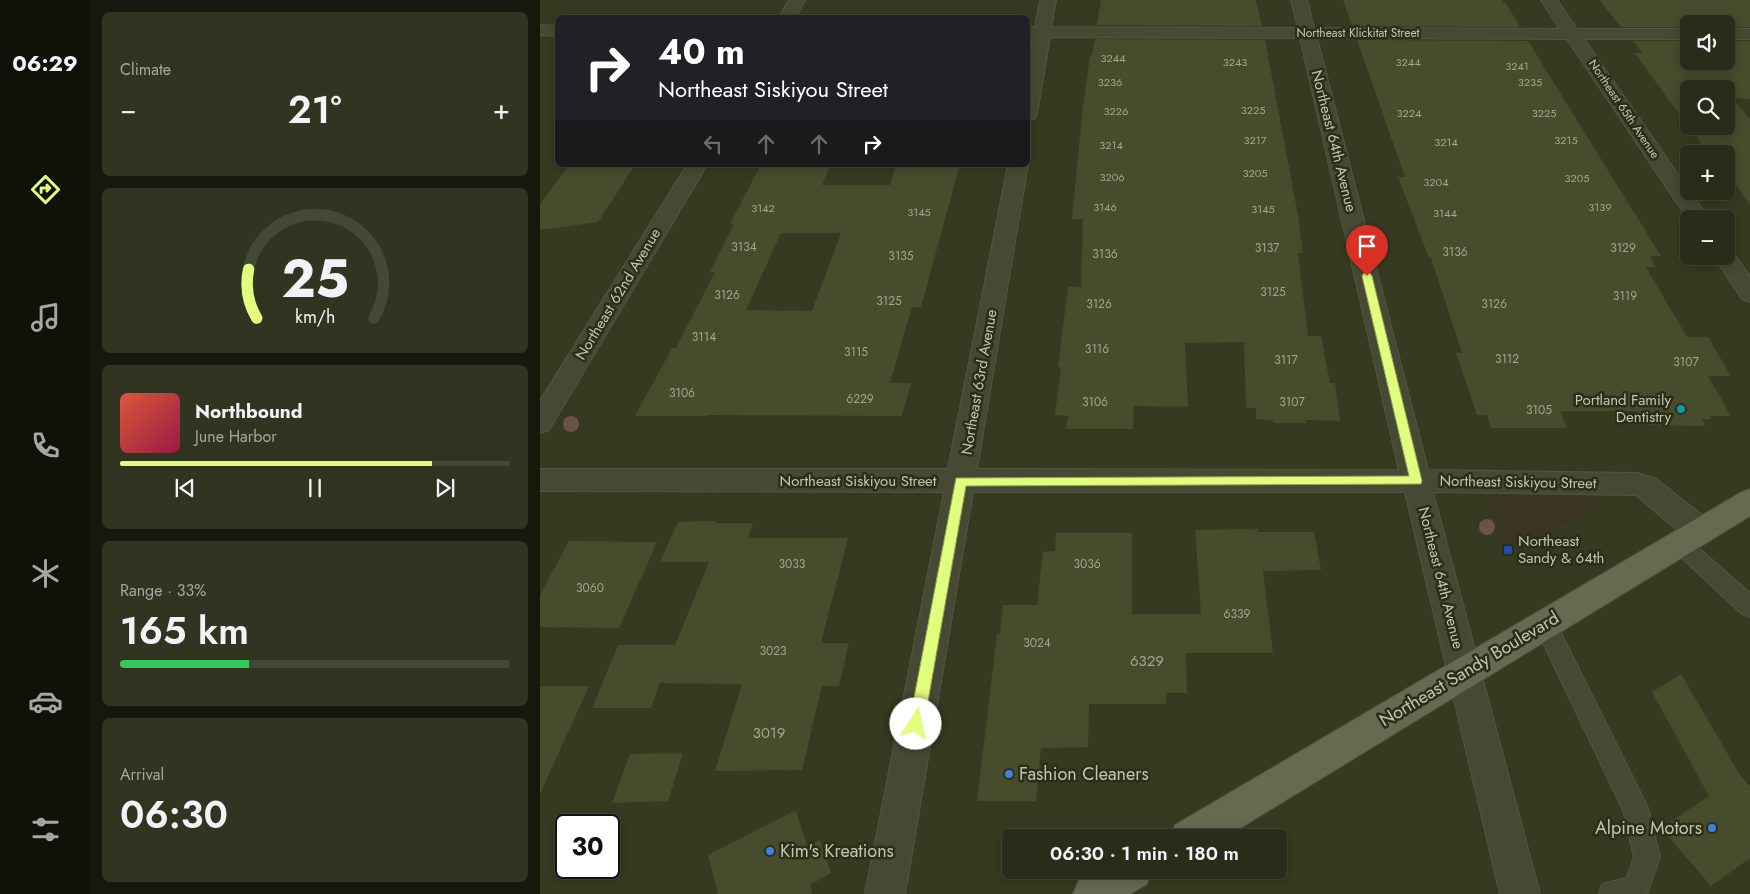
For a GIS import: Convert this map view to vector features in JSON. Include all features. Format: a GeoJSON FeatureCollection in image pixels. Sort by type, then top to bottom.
{"type":"FeatureCollection","features":[{"type":"Feature","properties":{"kind":"main road","name":"Northeast Sandy Boulevard"},"geometry":{"type":"LineString","coordinates":[[1203,829],[1750,501]]}},
{"type":"Feature","properties":{"kind":"main road"},"geometry":{"type":"LineString","coordinates":[[1093,894],[1118,879]]}},
{"type":"Feature","properties":{"kind":"street"},"geometry":{"type":"LineString","coordinates":[[788,15],[797,0]]}},
{"type":"Feature","properties":{"kind":"street"},"geometry":{"type":"LineString","coordinates":[[1030,91],[1035,32],[1048,0]]}},
{"type":"Feature","properties":{"kind":"street","name":"Northeast 64th Avenue"},"geometry":{"type":"LineString","coordinates":[[1299,0],[1416,481],[1520,894]]}},
{"type":"Feature","properties":{"kind":"street","name":"Northeast 65th Avenue"},"geometry":{"type":"LineString","coordinates":[[1549,0],[1692,210]]}},
{"type":"Feature","properties":{"kind":"street"},"geometry":{"type":"LineString","coordinates":[[540,30],[555,30]]}},
{"type":"Feature","properties":{"kind":"street","name":"Northeast Klickitat Street"},"geometry":{"type":"LineString","coordinates":[[1035,32],[1680,34]]}},
{"type":"Feature","properties":{"kind":"street"},"geometry":{"type":"LineString","coordinates":[[1735,34],[1750,34]]}},
{"type":"Feature","properties":{"kind":"street","name":"Northeast 62nd Avenue"},"geometry":{"type":"LineString","coordinates":[[540,422],[696,167]]}},
{"type":"Feature","properties":{"kind":"street","name":"Northeast 63rd Avenue"},"geometry":{"type":"LineString","coordinates":[[885,894],[1018,167]]}},
{"type":"Feature","properties":{"kind":"street"},"geometry":{"type":"LineString","coordinates":[[1730,265],[1750,294]]}},
{"type":"Feature","properties":{"kind":"street","name":"Northeast Siskiyou Street"},"geometry":{"type":"LineString","coordinates":[[540,480],[960,482],[1416,481],[1637,484],[1646,487],[1690,537]]}},
{"type":"Feature","properties":{"kind":"lane"},"geometry":{"type":"LineString","coordinates":[[1690,537],[1750,607]]}},
{"type":"Feature","properties":{"kind":"lane"},"geometry":{"type":"LineString","coordinates":[[1545,624],[1635,808],[1646,857],[1636,889],[1612,894]]}},
{"type":"Feature","properties":{"kind":"shaded area"},"geometry":{"type":"Polygon","coordinates":[[[1606,494],[1609,498],[1518,548],[1499,537],[1501,526],[1494,518],[1486,515],[1491,495],[1606,494]]]}},
{"type":"Feature","properties":{"kind":"building"},"geometry":{"type":"Polygon","coordinates":[[[1101,0],[1256,0],[1262,26],[1097,25],[1101,0]]]}},
{"type":"Feature","properties":{"kind":"building"},"geometry":{"type":"Polygon","coordinates":[[[1343,0],[1502,0],[1503,3],[1506,3],[1520,27],[1352,26],[1343,0]]]}},
{"type":"Feature","properties":{"kind":"building"},"geometry":{"type":"Polygon","coordinates":[[[1599,0],[1750,0],[1750,27],[1735,27],[1735,15],[1680,15],[1680,27],[1621,27],[1599,0]]]}},
{"type":"Feature","properties":{"kind":"building"},"geometry":{"type":"Polygon","coordinates":[[[1095,39],[1265,40],[1298,215],[1303,253],[1298,253],[1308,336],[1321,336],[1330,383],[1335,383],[1340,421],[1306,420],[1306,423],[1273,423],[1273,420],[1256,419],[1256,408],[1246,408],[1244,342],[1185,343],[1188,407],[1134,406],[1133,429],[1066,429],[1068,416],[1055,415],[1061,367],[1058,367],[1068,287],[1081,287],[1083,219],[1072,219],[1083,106],[1090,56],[1092,56],[1095,39]]]}},
{"type":"Feature","properties":{"kind":"building"},"geometry":{"type":"Polygon","coordinates":[[[1357,40],[1528,41],[1661,256],[1650,256],[1656,267],[1646,267],[1687,337],[1708,337],[1731,376],[1708,376],[1731,416],[1710,416],[1712,419],[1702,419],[1705,426],[1643,425],[1636,411],[1560,411],[1567,428],[1491,428],[1487,415],[1477,415],[1456,353],[1462,353],[1431,258],[1429,258],[1398,177],[1405,177],[1357,40]]]}},
{"type":"Feature","properties":{"kind":"building"},"geometry":{"type":"Polygon","coordinates":[[[1633,41],[1680,41],[1680,70],[1735,70],[1735,41],[1750,41],[1750,99],[1735,98],[1735,80],[1680,80],[1680,113],[1678,113],[1635,53],[1643,53],[1633,41]]]}},
{"type":"Feature","properties":{"kind":"building"},"geometry":{"type":"Polygon","coordinates":[[[1735,102],[1750,119],[1750,205],[1735,183],[1735,145],[1702,145],[1696,135],[1735,135],[1735,102]]]}},
{"type":"Feature","properties":{"kind":"building"},"geometry":{"type":"Polygon","coordinates":[[[568,167],[634,167],[598,222],[540,230],[540,204],[568,167]]]}},
{"type":"Feature","properties":{"kind":"building"},"geometry":{"type":"Polygon","coordinates":[[[895,167],[959,168],[921,307],[912,307],[890,383],[911,383],[902,416],[635,416],[672,348],[676,348],[715,272],[710,272],[734,224],[730,224],[759,168],[829,168],[822,185],[890,185],[895,167]],[[781,233],[746,310],[812,311],[841,233],[781,233]]]}},
{"type":"Feature","properties":{"kind":"building"},"geometry":{"type":"Polygon","coordinates":[[[716,521],[715,523],[753,523],[748,538],[848,538],[821,643],[849,643],[839,686],[822,686],[802,770],[715,771],[742,684],[660,683],[651,708],[592,708],[618,645],[675,645],[709,562],[660,562],[678,522],[716,521]]]}},
{"type":"Feature","properties":{"kind":"building"},"geometry":{"type":"Polygon","coordinates":[[[1258,529],[1258,532],[1314,532],[1321,570],[1263,571],[1273,653],[1186,653],[1187,693],[1166,693],[1166,704],[1089,704],[1088,747],[1041,748],[1036,801],[977,801],[997,634],[1000,634],[1003,605],[1037,605],[1043,552],[1055,551],[1056,533],[1132,533],[1132,614],[1201,614],[1195,530],[1258,529]]]}},
{"type":"Feature","properties":{"kind":"building"},"geometry":{"type":"Polygon","coordinates":[[[569,541],[657,542],[619,628],[540,627],[540,595],[569,541]]]}},
{"type":"Feature","properties":{"kind":"building"},"geometry":{"type":"Polygon","coordinates":[[[1681,674],[1740,775],[1750,786],[1750,858],[1711,886],[1661,828],[1709,796],[1652,692],[1681,674]]]}},
{"type":"Feature","properties":{"kind":"building"},"geometry":{"type":"Polygon","coordinates":[[[540,686],[589,686],[540,794],[540,686]]]}},
{"type":"Feature","properties":{"kind":"building"},"geometry":{"type":"Polygon","coordinates":[[[683,753],[668,801],[612,803],[630,754],[683,753]]]}},
{"type":"Feature","properties":{"kind":"building","name":"Kim's Kreations"},"geometry":{"type":"Polygon","coordinates":[[[796,810],[807,846],[820,840],[831,873],[810,885],[812,894],[718,894],[708,855],[796,810]]]}},
{"type":"Feature","properties":{"kind":"place","name":"Portland Family Dentistry"},"geometry":{"type":"Point","coordinates":[1681,409]}},
{"type":"Feature","properties":{"kind":"place","name":"Northeast Sandy & 64th"},"geometry":{"type":"Point","coordinates":[1508,550]}},
{"type":"Feature","properties":{"kind":"place","name":"Fashion Cleaners"},"geometry":{"type":"Point","coordinates":[1009,774]}},
{"type":"Feature","properties":{"kind":"place","name":"Alpine Motors"},"geometry":{"type":"Point","coordinates":[1712,828]}},
{"type":"Feature","properties":{"kind":"place","name":"Kim's Kreations"},"geometry":{"type":"Point","coordinates":[770,851]}},
{"type":"Feature","properties":{"kind":"route"},"geometry":{"type":"LineString","coordinates":[[916,724],[960,482],[1416,481],[1367,276]]}}]}
